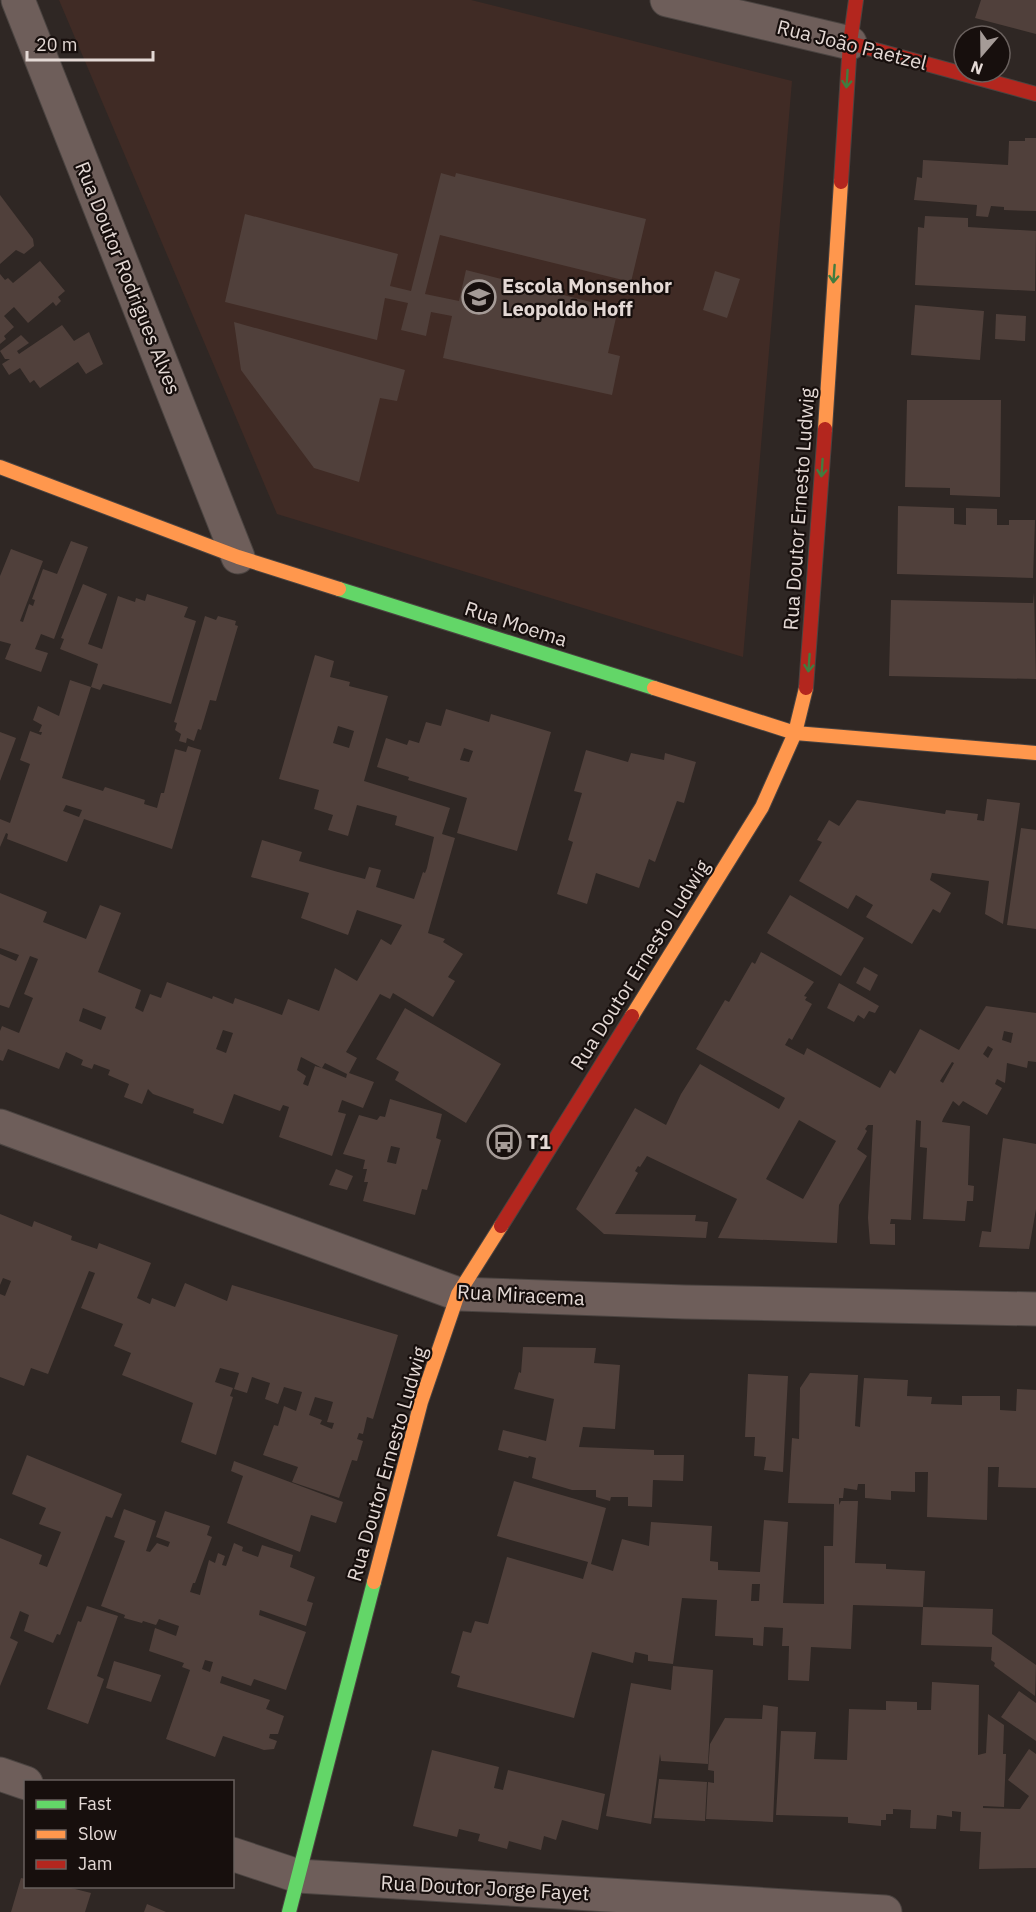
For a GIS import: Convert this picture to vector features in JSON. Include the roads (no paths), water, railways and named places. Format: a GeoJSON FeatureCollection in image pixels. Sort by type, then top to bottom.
{"type":"FeatureCollection","features":[{"type":"Feature","properties":{"kind":"street","name":"Rua Doutor Rodrigues Alves"},"geometry":{"type":"LineString","coordinates":[[18,0],[238,557]]}},
{"type":"Feature","properties":{"kind":"street","name":"Rua João Paetzel"},"geometry":{"type":"LineString","coordinates":[[666,0],[850,43],[1036,94]]}},
{"type":"Feature","properties":{"kind":"street","name":"Rua Doutor Ernesto Ludwig"},"geometry":{"type":"LineString","coordinates":[[289,1912],[421,1402],[458,1294],[762,807],[795,733],[808,681],[850,43],[856,0]]}},
{"type":"Feature","properties":{"kind":"street","name":"Rua Moema"},"geometry":{"type":"LineString","coordinates":[[0,466],[238,557],[795,733],[1036,753]]}},
{"type":"Feature","properties":{"kind":"street","name":"Rua Miracema"},"geometry":{"type":"LineString","coordinates":[[0,1126],[458,1294],[697,1303],[1036,1309]]}},
{"type":"Feature","properties":{"kind":"street"},"geometry":{"type":"LineString","coordinates":[[0,1774],[24,1782]]}},
{"type":"Feature","properties":{"kind":"street","name":"Rua Doutor Jorge Fayet"},"geometry":{"type":"LineString","coordinates":[[234,1855],[298,1876],[885,1912]]}},
{"type":"Feature","properties":{"kind":"place","name":"Escola Monsenhor Leopoldo Hoff"},"geometry":{"type":"Point","coordinates":[479,297]}},
{"type":"Feature","properties":{"kind":"place","name":"T1"},"geometry":{"type":"Point","coordinates":[504,1142]}}]}
